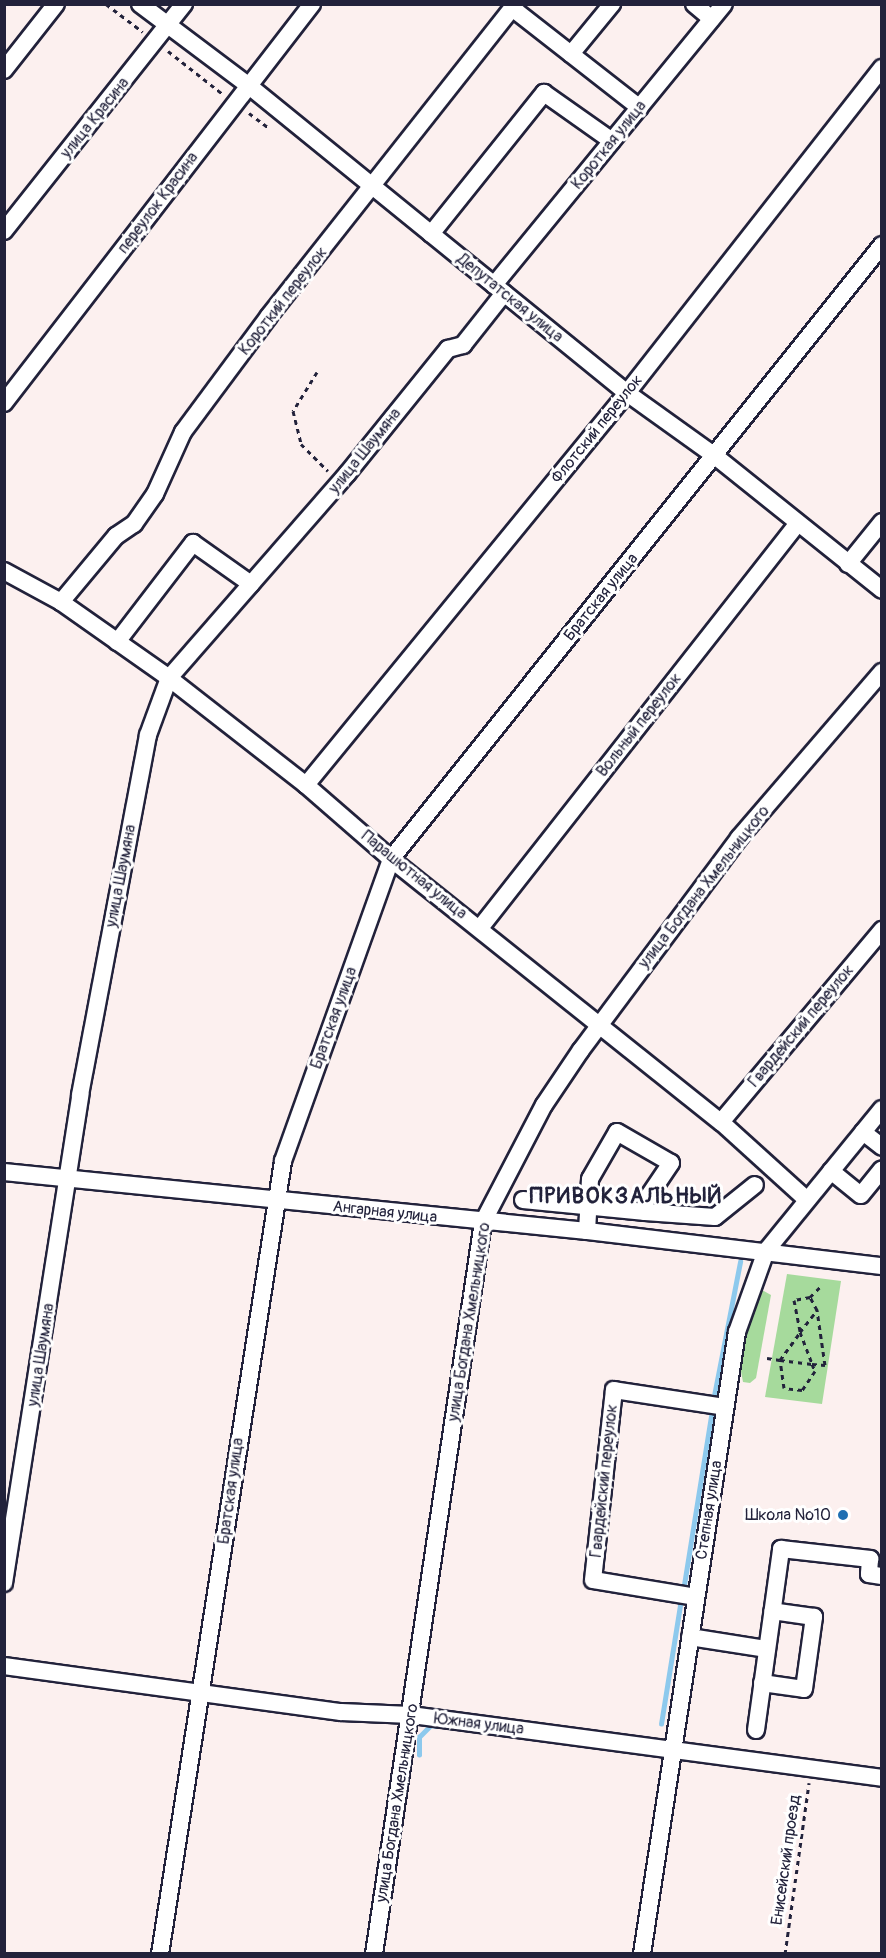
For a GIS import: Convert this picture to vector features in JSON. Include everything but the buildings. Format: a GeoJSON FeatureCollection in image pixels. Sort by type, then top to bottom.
{"type":"FeatureCollection","features":[{"type":"Feature","properties":{"kind":"street"},"geometry":{"type":"LineString","coordinates":[[4,70],[56,4]]}},
{"type":"Feature","properties":{"kind":"street","name":"Депутатская улица"},"geometry":{"type":"LineString","coordinates":[[140,4],[248,85],[627,393],[715,456],[882,591]]}},
{"type":"Feature","properties":{"kind":"street","name":"улица Красина"},"geometry":{"type":"LineString","coordinates":[[4,231],[184,4]]}},
{"type":"Feature","properties":{"kind":"street","name":"переулок Красина"},"geometry":{"type":"LineString","coordinates":[[4,403],[312,4]]}},
{"type":"Feature","properties":{"kind":"street"},"geometry":{"type":"LineString","coordinates":[[571,54],[612,4]]}},
{"type":"Feature","properties":{"kind":"street"},"geometry":{"type":"LineString","coordinates":[[694,4],[712,20]]}},
{"type":"Feature","properties":{"kind":"street","name":"Короткая улица"},"geometry":{"type":"LineString","coordinates":[[499,289],[612,141],[724,4]]}},
{"type":"Feature","properties":{"kind":"street"},"geometry":{"type":"LineString","coordinates":[[513,6],[640,108]]}},
{"type":"Feature","properties":{"kind":"street","name":"Короткий переулок"},"geometry":{"type":"LineString","coordinates":[[61,602],[116,536],[135,524],[155,494],[183,432],[269,316],[374,188],[513,6]]}},
{"type":"Feature","properties":{"kind":"street","name":"Флотский переулок"},"geometry":{"type":"LineString","coordinates":[[306,785],[627,393],[882,68]]}},
{"type":"Feature","properties":{"kind":"street"},"geometry":{"type":"LineString","coordinates":[[431,234],[544,93],[612,141]]}},
{"type":"Feature","properties":{"kind":"street","name":"Братская улица"},"geometry":{"type":"LineString","coordinates":[[160,1953],[275,1200],[283,1161],[391,859],[882,245]]}},
{"type":"Feature","properties":{"kind":"street","name":"улица Шаумяна"},"geometry":{"type":"LineString","coordinates":[[4,1583],[80,1095],[148,735],[169,678],[340,483],[448,349],[463,345],[499,289]]}},
{"type":"Feature","properties":{"kind":"street"},"geometry":{"type":"LineString","coordinates":[[848,564],[882,522]]}},
{"type":"Feature","properties":{"kind":"street","name":"Вольный переулок"},"geometry":{"type":"LineString","coordinates":[[480,928],[798,523]]}},
{"type":"Feature","properties":{"kind":"street"},"geometry":{"type":"LineString","coordinates":[[117,642],[193,543],[251,584]]}},
{"type":"Feature","properties":{"kind":"street","name":"Парашютная улица"},"geometry":{"type":"LineString","coordinates":[[4,571],[61,602],[169,678],[306,785],[391,859],[480,928],[598,1027],[721,1122],[807,1200]]}},
{"type":"Feature","properties":{"kind":"street","name":"улица Богдана Хмельницкого"},"geometry":{"type":"LineString","coordinates":[[374,1953],[483,1222],[544,1105],[598,1027],[739,838],[882,672]]}},
{"type":"Feature","properties":{"kind":"street","name":"Гвардейский переулок"},"geometry":{"type":"LineString","coordinates":[[721,1122],[882,930]]}},
{"type":"Feature","properties":{"kind":"street","name":"Степная улица"},"geometry":{"type":"LineString","coordinates":[[642,1953],[690,1637],[686,1595],[716,1406],[736,1332],[766,1251],[882,1110]]}},
{"type":"Feature","properties":{"kind":"street"},"geometry":{"type":"LineString","coordinates":[[587,1231],[590,1179],[617,1132],[671,1163],[646,1200],[645,1212]]}},
{"type":"Feature","properties":{"kind":"street"},"geometry":{"type":"LineString","coordinates":[[863,1132],[882,1147]]}},
{"type":"Feature","properties":{"kind":"street"},"geometry":{"type":"LineString","coordinates":[[831,1172],[861,1195],[882,1169]]}},
{"type":"Feature","properties":{"kind":"street","name":"Ангарная улица"},"geometry":{"type":"LineString","coordinates":[[4,1172],[766,1251]]}},
{"type":"Feature","properties":{"kind":"street"},"geometry":{"type":"LineString","coordinates":[[523,1200],[715,1217],[755,1185]]}},
{"type":"Feature","properties":{"kind":"street"},"geometry":{"type":"LineString","coordinates":[[766,1251],[882,1266]]}},
{"type":"Feature","properties":{"kind":"street","name":"Гвардейский переулок"},"geometry":{"type":"LineString","coordinates":[[686,1595],[592,1580],[614,1390],[716,1406]]}},
{"type":"Feature","properties":{"kind":"street"},"geometry":{"type":"LineString","coordinates":[[756,1730],[780,1549],[870,1558],[869,1574],[882,1576]]}},
{"type":"Feature","properties":{"kind":"street"},"geometry":{"type":"LineString","coordinates":[[762,1683],[804,1689],[814,1617],[772,1611]]}},
{"type":"Feature","properties":{"kind":"street"},"geometry":{"type":"LineString","coordinates":[[690,1637],[767,1649]]}},
{"type":"Feature","properties":{"kind":"street","name":"Южная улица"},"geometry":{"type":"LineString","coordinates":[[4,1666],[341,1712],[411,1715],[674,1748],[810,1770],[882,1778]]}},
{"type":"Feature","properties":{"kind":"path"},"geometry":{"type":"LineString","coordinates":[[106,4],[269,128]]}},
{"type":"Feature","properties":{"kind":"path"},"geometry":{"type":"LineString","coordinates":[[317,372],[293,411],[301,444],[340,483]]}},
{"type":"Feature","properties":{"kind":"path"},"geometry":{"type":"LineString","coordinates":[[817,1310],[800,1332],[780,1360],[784,1389],[802,1390],[815,1371],[800,1332],[794,1300],[810,1297],[822,1285]]}},
{"type":"Feature","properties":{"kind":"path"},"geometry":{"type":"LineString","coordinates":[[767,1358],[825,1365],[817,1310],[810,1297]]}},
{"type":"Feature","properties":{"kind":"path","name":"Енисейский проезд"},"geometry":{"type":"LineString","coordinates":[[785,1953],[810,1770]]}},
{"type":"Feature","properties":{"kind":"green space"},"geometry":{"type":"Polygon","coordinates":[[[787,1274],[841,1281],[822,1404],[765,1397],[787,1274]]]}},
{"type":"Feature","properties":{"kind":"green space"},"geometry":{"type":"Polygon","coordinates":[[[762,1290],[771,1295],[756,1378],[750,1383],[743,1382],[740,1366],[754,1299],[762,1290]]]}},
{"type":"Feature","properties":{"kind":"waterway"},"geometry":{"type":"LineString","coordinates":[[713,1401],[740,1262]]}},
{"type":"Feature","properties":{"kind":"waterway"},"geometry":{"type":"LineString","coordinates":[[683,1591],[712,1410]]}},
{"type":"Feature","properties":{"kind":"waterway"},"geometry":{"type":"LineString","coordinates":[[661,1724],[681,1599]]}},
{"type":"Feature","properties":{"kind":"waterway"},"geometry":{"type":"LineString","coordinates":[[419,1755],[419,1737],[431,1725],[436,1726]]}},
{"type":"Feature","properties":{"kind":"place","name":"Школа №10"},"geometry":{"type":"Point","coordinates":[843,1515]}},
{"type":"Feature","properties":{"kind":"district","name":"ПРИВОКЗАЛЬНЫЙ"},"geometry":{"type":"Point","coordinates":[626,1197]}}]}
